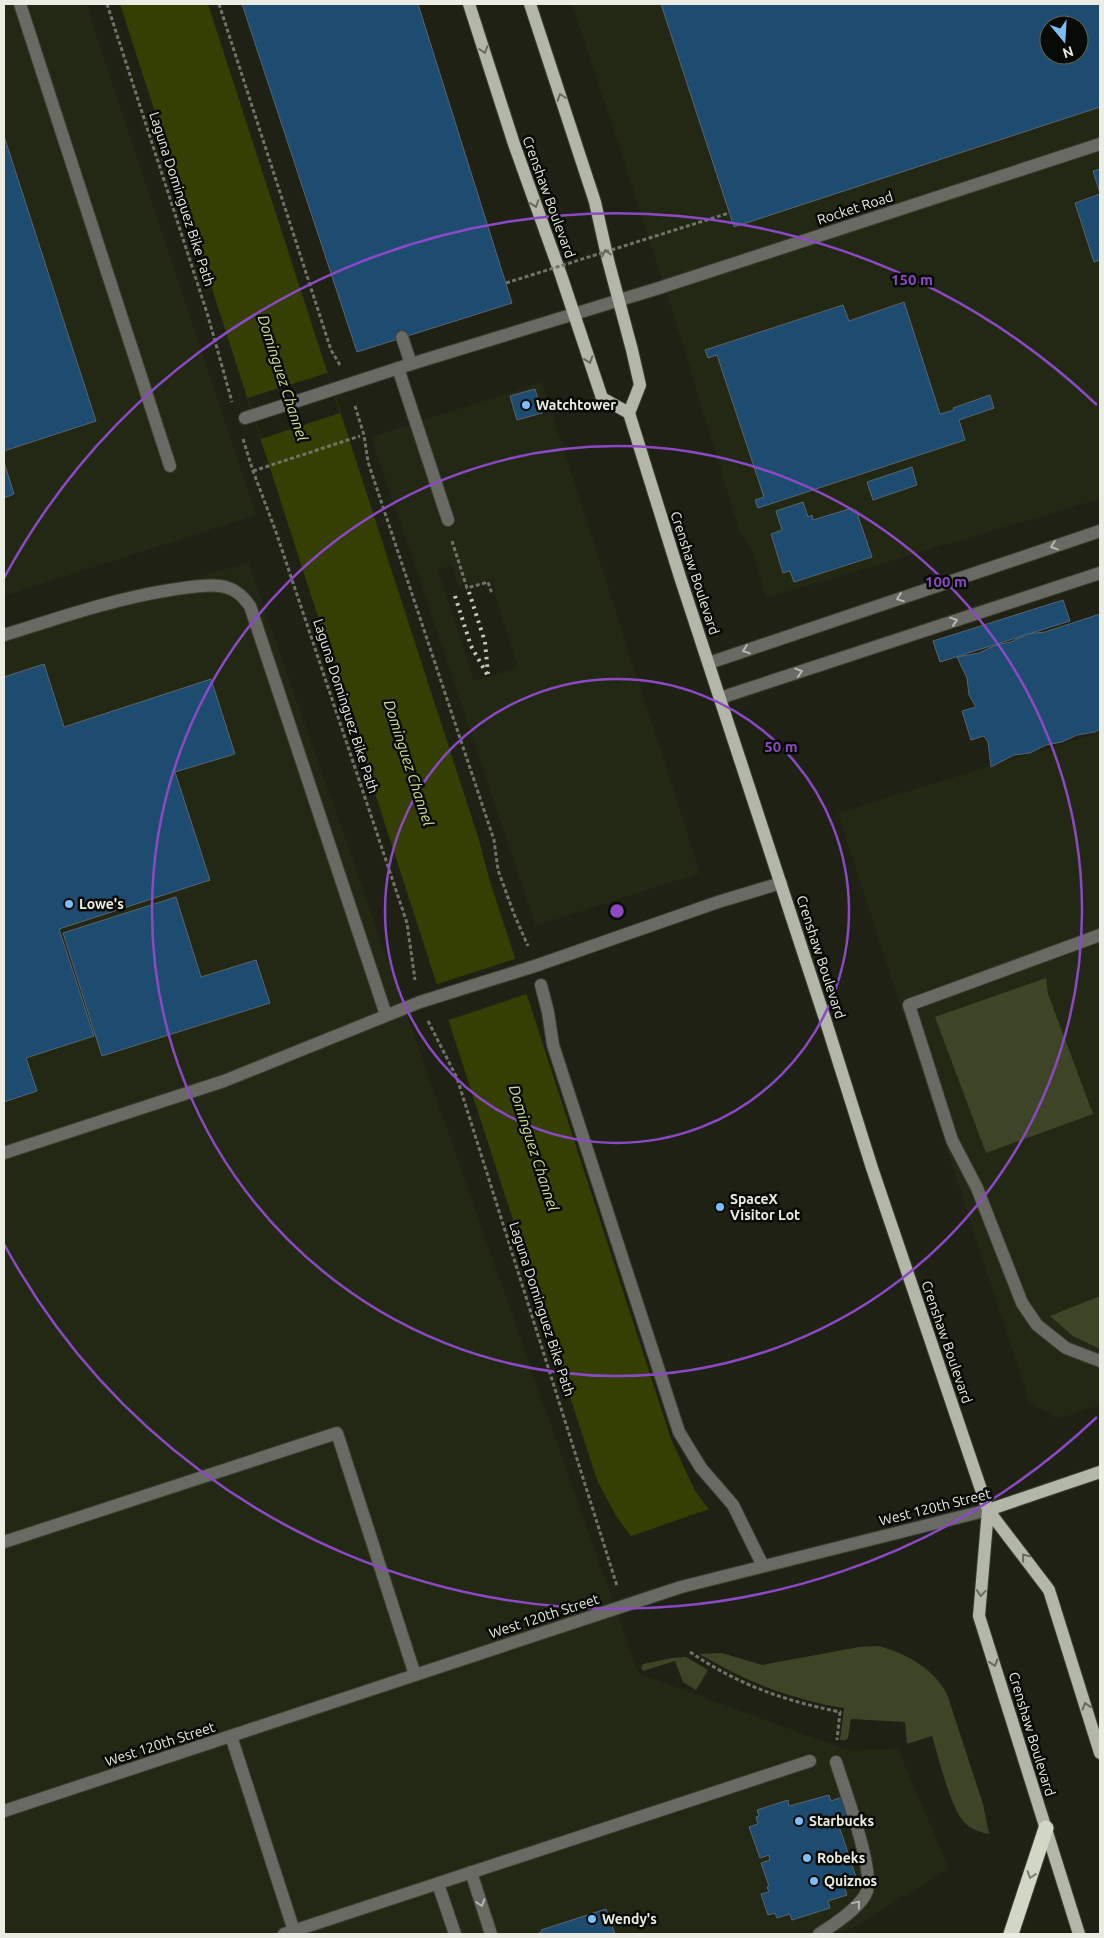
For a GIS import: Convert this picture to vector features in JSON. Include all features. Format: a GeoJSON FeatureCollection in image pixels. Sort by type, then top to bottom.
{"type":"FeatureCollection","features":[{"type":"Feature","properties":{"kind":"highway"},"geometry":{"type":"LineString","coordinates":[[1010,1934],[1046,1828]]}},
{"type":"Feature","properties":{"kind":"main road","name":"Crenshaw Boulevard"},"geometry":{"type":"LineString","coordinates":[[469,4],[514,144],[602,398],[629,413],[872,1168],[988,1510],[1050,1590],[1100,1752]]}},
{"type":"Feature","properties":{"kind":"main road"},"geometry":{"type":"LineString","coordinates":[[530,4],[595,202],[640,385],[629,413]]}},
{"type":"Feature","properties":{"kind":"main road","name":"West 120th Street"},"geometry":{"type":"LineString","coordinates":[[988,1510],[1100,1472]]}},
{"type":"Feature","properties":{"kind":"main road","name":"Crenshaw Boulevard"},"geometry":{"type":"LineString","coordinates":[[988,1510],[979,1616],[1079,1934]]}},
{"type":"Feature","properties":{"kind":"street"},"geometry":{"type":"LineString","coordinates":[[20,4],[170,466]]}},
{"type":"Feature","properties":{"kind":"street","name":"Rocket Road"},"geometry":{"type":"LineString","coordinates":[[246,418],[398,368],[619,300],[1100,144]]}},
{"type":"Feature","properties":{"kind":"street"},"geometry":{"type":"LineString","coordinates":[[402,337],[411,364]]}},
{"type":"Feature","properties":{"kind":"street"},"geometry":{"type":"LineString","coordinates":[[398,368],[448,520]]}},
{"type":"Feature","properties":{"kind":"street"},"geometry":{"type":"LineString","coordinates":[[709,663],[1100,531]]}},
{"type":"Feature","properties":{"kind":"street"},"geometry":{"type":"LineString","coordinates":[[720,698],[1100,573]]}},
{"type":"Feature","properties":{"kind":"street"},"geometry":{"type":"LineString","coordinates":[[4,635],[92,607],[146,594],[185,588],[219,586],[234,590],[243,596],[250,606],[386,1014]]}},
{"type":"Feature","properties":{"kind":"street"},"geometry":{"type":"LineString","coordinates":[[4,1153],[224,1081],[386,1014],[429,999],[530,967],[718,902],[781,883]]}},
{"type":"Feature","properties":{"kind":"street"},"geometry":{"type":"LineString","coordinates":[[1100,935],[909,1005],[952,1140],[977,1188],[1022,1303],[1037,1325],[1066,1348],[1100,1361]]}},
{"type":"Feature","properties":{"kind":"street"},"geometry":{"type":"LineString","coordinates":[[541,985],[548,1012],[553,1045],[679,1432],[701,1468],[733,1505],[762,1566]]}},
{"type":"Feature","properties":{"kind":"street"},"geometry":{"type":"LineString","coordinates":[[4,1542],[337,1433],[415,1675]]}},
{"type":"Feature","properties":{"kind":"street","name":"West 120th Street"},"geometry":{"type":"LineString","coordinates":[[4,1811],[681,1587],[988,1510]]}},
{"type":"Feature","properties":{"kind":"street"},"geometry":{"type":"LineString","coordinates":[[231,1736],[291,1933],[810,1761]]}},
{"type":"Feature","properties":{"kind":"street"},"geometry":{"type":"LineString","coordinates":[[819,1934],[850,1912],[867,1892],[868,1874],[864,1856],[836,1762]]}},
{"type":"Feature","properties":{"kind":"street"},"geometry":{"type":"LineString","coordinates":[[471,1872],[491,1934]]}},
{"type":"Feature","properties":{"kind":"street"},"geometry":{"type":"LineString","coordinates":[[438,1884],[455,1934]]}},
{"type":"Feature","properties":{"kind":"path","name":"Laguna Dominguez Bike Path"},"geometry":{"type":"LineString","coordinates":[[107,4],[208,316],[232,402]]}},
{"type":"Feature","properties":{"kind":"path"},"geometry":{"type":"LineString","coordinates":[[219,4],[331,350],[339,364],[344,386],[364,435],[368,462],[494,840],[498,870],[514,914],[525,937],[530,967]]}},
{"type":"Feature","properties":{"kind":"path"},"geometry":{"type":"LineString","coordinates":[[506,283],[729,213]]}},
{"type":"Feature","properties":{"kind":"path"},"geometry":{"type":"LineString","coordinates":[[253,471],[360,436]]}},
{"type":"Feature","properties":{"kind":"path","name":"Laguna Dominguez Bike Path"},"geometry":{"type":"LineString","coordinates":[[244,443],[276,532],[407,923],[415,980]]}},
{"type":"Feature","properties":{"kind":"path"},"geometry":{"type":"LineString","coordinates":[[459,563],[468,588],[488,582],[492,594]]}},
{"type":"Feature","properties":{"kind":"path","name":"Laguna Dominguez Bike Path"},"geometry":{"type":"LineString","coordinates":[[429,1024],[457,1078],[624,1606]]}},
{"type":"Feature","properties":{"kind":"path"},"geometry":{"type":"LineString","coordinates":[[690,1652],[734,1680],[789,1701],[840,1712],[837,1740]]}},
{"type":"Feature","properties":{"kind":"shaded area"},"geometry":{"type":"Polygon","coordinates":[[[4,4],[86,4],[256,515],[4,596],[4,4]]]}},
{"type":"Feature","properties":{"kind":"shaded area"},"geometry":{"type":"Polygon","coordinates":[[[572,4],[1100,4],[1100,499],[766,598],[752,549],[740,533],[671,306],[572,4]]]}},
{"type":"Feature","properties":{"kind":"shaded area"},"geometry":{"type":"Polygon","coordinates":[[[542,382],[700,873],[536,926],[371,437],[542,382]],[[452,565],[438,570],[474,681],[518,667],[490,579],[470,585],[468,580],[462,582],[463,587],[459,589],[452,565]]]}},
{"type":"Feature","properties":{"kind":"shaded area"},"geometry":{"type":"Polygon","coordinates":[[[248,562],[638,1673],[847,1750],[898,1749],[949,1869],[842,1934],[4,1934],[4,637],[248,562]]]}},
{"type":"Feature","properties":{"kind":"shaded area"},"geometry":{"type":"Polygon","coordinates":[[[1100,732],[1100,1405],[1058,1419],[1029,1402],[838,813],[1100,732]]]}},
{"type":"Feature","properties":{"kind":"shaded area"},"geometry":{"type":"Polygon","coordinates":[[[1046,978],[1048,994],[1093,1114],[986,1153],[935,1017],[1046,978]]]}},
{"type":"Feature","properties":{"kind":"shaded area"},"geometry":{"type":"Polygon","coordinates":[[[1100,1296],[1100,1349],[1073,1336],[1050,1316],[1100,1296]]]}},
{"type":"Feature","properties":{"kind":"shaded area"},"geometry":{"type":"Polygon","coordinates":[[[878,1646],[899,1653],[918,1663],[934,1677],[947,1694],[983,1804],[989,1834],[970,1827],[965,1823],[954,1806],[932,1736],[907,1744],[905,1722],[851,1719],[848,1738],[840,1740],[844,1708],[796,1697],[765,1686],[734,1673],[699,1654],[722,1653],[762,1665],[859,1647],[878,1646]]]}},
{"type":"Feature","properties":{"kind":"shaded area"},"geometry":{"type":"Polygon","coordinates":[[[686,1657],[708,1670],[696,1690],[683,1682],[675,1661],[643,1671],[641,1667],[643,1664],[686,1657]]]}},
{"type":"Feature","properties":{"kind":"water","name":"Dominguez Channel"},"geometry":{"type":"Polygon","coordinates":[[[120,4],[208,4],[671,1439],[695,1491],[709,1509],[631,1536],[616,1516],[597,1480],[120,4]]]}},
{"type":"Feature","properties":{"kind":"pier"},"geometry":{"type":"Polygon","coordinates":[[[327,373],[340,413],[261,439],[248,398],[327,373]]]}},
{"type":"Feature","properties":{"kind":"pier"},"geometry":{"type":"Polygon","coordinates":[[[518,958],[529,993],[446,1021],[434,985],[518,958]]]}},
{"type":"Feature","properties":{"kind":"building"},"geometry":{"type":"Polygon","coordinates":[[[242,4],[418,4],[512,303],[357,352],[242,4]]]}},
{"type":"Feature","properties":{"kind":"building"},"geometry":{"type":"Polygon","coordinates":[[[661,4],[1100,4],[1100,107],[734,227],[661,4]]]}},
{"type":"Feature","properties":{"kind":"building"},"geometry":{"type":"Polygon","coordinates":[[[4,136],[96,421],[4,451],[4,136]]]}},
{"type":"Feature","properties":{"kind":"building"},"geometry":{"type":"Polygon","coordinates":[[[1100,169],[1100,193],[1093,171],[1100,169]]]}},
{"type":"Feature","properties":{"kind":"building"},"geometry":{"type":"Polygon","coordinates":[[[1100,194],[1100,260],[1094,262],[1075,203],[1100,194]]]}},
{"type":"Feature","properties":{"kind":"building"},"geometry":{"type":"Polygon","coordinates":[[[904,302],[940,414],[990,395],[994,408],[959,420],[965,440],[758,508],[755,500],[764,497],[717,355],[708,358],[705,350],[843,305],[849,321],[904,302]]]}},
{"type":"Feature","properties":{"kind":"building","name":"Watchtower"},"geometry":{"type":"Polygon","coordinates":[[[535,389],[542,413],[517,420],[510,396],[535,389]]]}},
{"type":"Feature","properties":{"kind":"building"},"geometry":{"type":"Polygon","coordinates":[[[4,462],[14,494],[4,498],[4,462]]]}},
{"type":"Feature","properties":{"kind":"building"},"geometry":{"type":"Polygon","coordinates":[[[912,467],[917,485],[873,500],[867,482],[912,467]]]}},
{"type":"Feature","properties":{"kind":"building"},"geometry":{"type":"Polygon","coordinates":[[[803,502],[808,517],[812,515],[813,520],[852,508],[853,511],[856,510],[872,557],[794,582],[790,571],[783,573],[771,534],[782,530],[776,511],[803,502]]]}},
{"type":"Feature","properties":{"kind":"building"},"geometry":{"type":"Polygon","coordinates":[[[1063,600],[1070,621],[940,662],[933,641],[1063,600]]]}},
{"type":"Feature","properties":{"kind":"building"},"geometry":{"type":"Polygon","coordinates":[[[1100,614],[1100,729],[1095,732],[1077,735],[1062,742],[1046,745],[1030,753],[1014,755],[991,767],[988,742],[984,736],[971,740],[962,711],[976,707],[969,695],[967,678],[957,657],[979,653],[996,645],[1011,642],[1027,634],[1045,632],[1100,614]]]}},
{"type":"Feature","properties":{"kind":"building","name":"Lowe's"},"geometry":{"type":"Polygon","coordinates":[[[44,664],[64,727],[211,679],[235,754],[175,772],[210,880],[59,929],[94,1036],[26,1058],[37,1091],[4,1102],[4,677],[44,664]]]}},
{"type":"Feature","properties":{"kind":"building"},"geometry":{"type":"Polygon","coordinates":[[[176,897],[201,977],[256,960],[270,1003],[102,1056],[63,933],[176,897]]]}},
{"type":"Feature","properties":{"kind":"building"},"geometry":{"type":"Polygon","coordinates":[[[829,1795],[831,1801],[842,1797],[850,1822],[839,1826],[856,1877],[843,1882],[847,1895],[828,1901],[830,1908],[792,1920],[790,1914],[777,1918],[775,1913],[768,1915],[761,1894],[769,1892],[767,1887],[769,1886],[761,1863],[770,1860],[769,1855],[760,1858],[749,1827],[758,1824],[756,1817],[759,1816],[757,1810],[788,1800],[789,1806],[829,1795]]]}},
{"type":"Feature","properties":{"kind":"building","name":"Wendy's"},"geometry":{"type":"Polygon","coordinates":[[[606,1909],[615,1934],[536,1934],[542,1932],[541,1930],[606,1909]]]}},
{"type":"Feature","properties":{"kind":"railway"},"geometry":{"type":"LineString","coordinates":[[469,592],[485,642],[488,674]]}},
{"type":"Feature","properties":{"kind":"railway"},"geometry":{"type":"LineString","coordinates":[[455,596],[471,646],[488,676]]}},
{"type":"Feature","properties":{"kind":"place","name":"Watchtower"},"geometry":{"type":"Point","coordinates":[526,405]}},
{"type":"Feature","properties":{"kind":"place","name":"Lowe's"},"geometry":{"type":"Point","coordinates":[69,904]}},
{"type":"Feature","properties":{"kind":"place","name":"SpaceX Visitor Lot"},"geometry":{"type":"Point","coordinates":[720,1207]}},
{"type":"Feature","properties":{"kind":"place","name":"Starbucks"},"geometry":{"type":"Point","coordinates":[799,1821]}},
{"type":"Feature","properties":{"kind":"place","name":"Robeks"},"geometry":{"type":"Point","coordinates":[807,1858]}},
{"type":"Feature","properties":{"kind":"place","name":"Quiznos"},"geometry":{"type":"Point","coordinates":[814,1881]}},
{"type":"Feature","properties":{"kind":"place","name":"Wendy's"},"geometry":{"type":"Point","coordinates":[592,1919]}}]}
